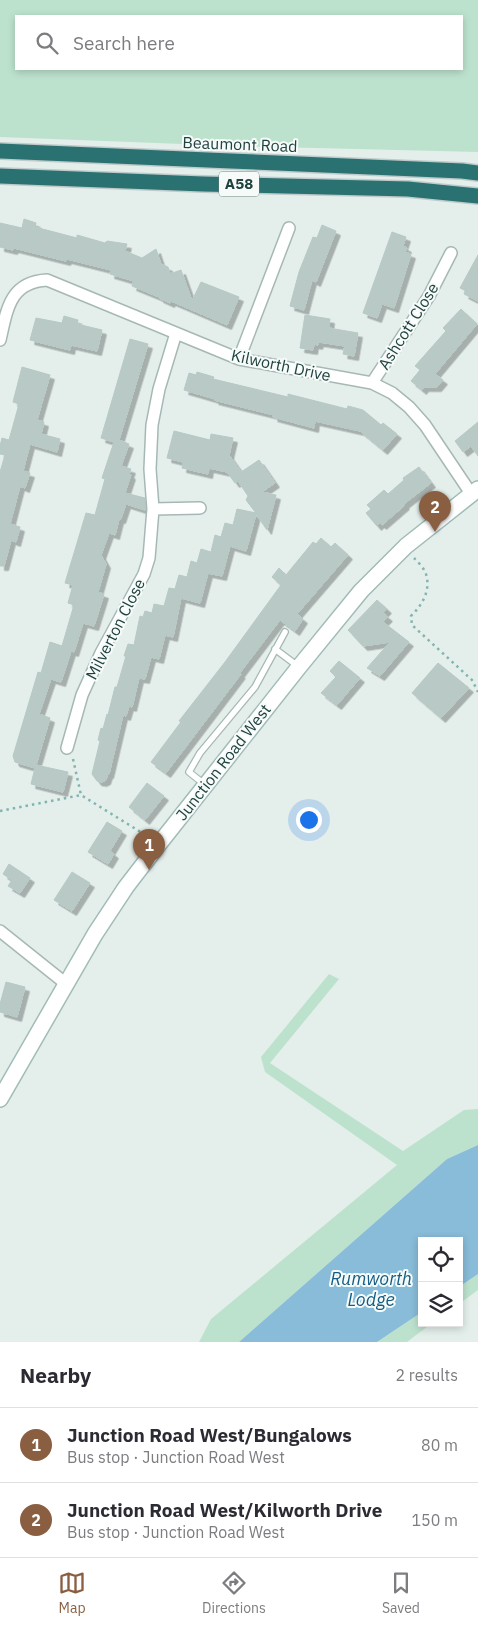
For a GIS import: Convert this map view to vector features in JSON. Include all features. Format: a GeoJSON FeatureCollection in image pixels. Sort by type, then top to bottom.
{"type":"FeatureCollection","features":[{"type":"Feature","properties":{"kind":"highway","name":"Beaumont Road"},"geometry":{"type":"LineString","coordinates":[[0,151],[186,160],[324,164],[478,173]]}},
{"type":"Feature","properties":{"kind":"highway","name":"A58"},"geometry":{"type":"LineString","coordinates":[[0,176],[203,184],[408,188],[478,196]]}},
{"type":"Feature","properties":{"kind":"street"},"geometry":{"type":"LineString","coordinates":[[239,360],[289,228]]}},
{"type":"Feature","properties":{"kind":"street"},"geometry":{"type":"LineString","coordinates":[[271,239],[283,243]]}},
{"type":"Feature","properties":{"kind":"street","name":"Ashcott Close"},"geometry":{"type":"LineString","coordinates":[[372,384],[429,296],[438,266],[451,252]]}},
{"type":"Feature","properties":{"kind":"street","name":"Kilworth Drive"},"geometry":{"type":"LineString","coordinates":[[0,340],[8,307],[14,295],[24,286],[36,281],[47,280],[239,360],[372,384],[392,393],[409,407],[425,425],[475,492]]}},
{"type":"Feature","properties":{"kind":"street","name":"Milverton Close"},"geometry":{"type":"LineString","coordinates":[[67,748],[82,695],[97,661],[144,574],[149,558],[153,509],[150,469],[152,425],[159,389],[176,333]]}},
{"type":"Feature","properties":{"kind":"street","name":"Junction Road West"},"geometry":{"type":"LineString","coordinates":[[0,1099],[65,982],[126,887],[159,844],[361,591],[406,546],[475,492]]}},
{"type":"Feature","properties":{"kind":"street"},"geometry":{"type":"LineString","coordinates":[[153,509],[200,508]]}},
{"type":"Feature","properties":{"kind":"street"},"geometry":{"type":"LineString","coordinates":[[0,931],[65,982]]}},
{"type":"Feature","properties":{"kind":"lane"},"geometry":{"type":"LineString","coordinates":[[206,784],[188,772],[200,753],[255,687],[285,632]]}},
{"type":"Feature","properties":{"kind":"lane"},"geometry":{"type":"LineString","coordinates":[[275,649],[299,667]]}},
{"type":"Feature","properties":{"kind":"path"},"geometry":{"type":"LineString","coordinates":[[406,546],[426,573],[427,588],[423,603],[411,616],[412,625],[472,680],[478,692]]}},
{"type":"Feature","properties":{"kind":"path"},"geometry":{"type":"LineString","coordinates":[[67,748],[73,760],[81,795]]}},
{"type":"Feature","properties":{"kind":"path"},"geometry":{"type":"LineString","coordinates":[[0,811],[81,795],[159,844]]}},
{"type":"Feature","properties":{"kind":"green space"},"geometry":{"type":"Polygon","coordinates":[[[0,0],[478,0],[478,152],[234,146],[0,137],[0,0]]]}},
{"type":"Feature","properties":{"kind":"green space"},"geometry":{"type":"Polygon","coordinates":[[[329,974],[339,979],[270,1063],[403,1151],[464,1110],[478,1109],[478,1145],[447,1159],[239,1342],[199,1342],[211,1319],[397,1165],[265,1072],[261,1057],[329,974]]]}},
{"type":"Feature","properties":{"kind":"green space"},"geometry":{"type":"Polygon","coordinates":[[[478,1274],[478,1290],[463,1301],[463,1284],[478,1274]]]}},
{"type":"Feature","properties":{"kind":"green space"},"geometry":{"type":"Polygon","coordinates":[[[418,1315],[418,1327],[427,1327],[407,1342],[377,1342],[418,1315]]]}},
{"type":"Feature","properties":{"kind":"water","name":"Rumworth Lodge"},"geometry":{"type":"Polygon","coordinates":[[[478,1145],[478,1274],[463,1284],[463,1237],[418,1237],[418,1315],[377,1342],[239,1342],[447,1159],[478,1145]]]}},
{"type":"Feature","properties":{"kind":"building"},"geometry":{"type":"Polygon","coordinates":[[[24,219],[36,223],[35,227],[77,238],[77,235],[105,243],[107,241],[127,244],[125,251],[142,258],[156,249],[161,264],[168,267],[170,274],[181,270],[192,301],[201,282],[239,297],[227,325],[132,286],[134,281],[110,274],[111,270],[14,248],[13,250],[0,247],[0,223],[22,228],[24,219]]]}},
{"type":"Feature","properties":{"kind":"building"},"geometry":{"type":"Polygon","coordinates":[[[322,225],[336,231],[316,282],[312,280],[304,310],[290,306],[299,272],[313,237],[317,238],[322,225]]]}},
{"type":"Feature","properties":{"kind":"building"},"geometry":{"type":"Polygon","coordinates":[[[392,232],[406,237],[403,246],[407,248],[405,252],[411,254],[394,308],[382,304],[377,318],[363,313],[392,232]]]}},
{"type":"Feature","properties":{"kind":"building"},"geometry":{"type":"Polygon","coordinates":[[[478,255],[478,301],[464,294],[466,291],[460,288],[478,255]]]}},
{"type":"Feature","properties":{"kind":"building"},"geometry":{"type":"Polygon","coordinates":[[[461,309],[477,324],[435,374],[443,380],[437,387],[424,387],[422,390],[411,381],[420,370],[415,366],[446,331],[443,328],[461,309]]]}},
{"type":"Feature","properties":{"kind":"building"},"geometry":{"type":"Polygon","coordinates":[[[305,315],[330,319],[329,328],[358,333],[354,356],[343,354],[345,346],[319,342],[318,345],[314,344],[313,350],[300,348],[305,315]]]}},
{"type":"Feature","properties":{"kind":"building"},"geometry":{"type":"Polygon","coordinates":[[[64,316],[78,320],[77,324],[102,330],[97,351],[71,345],[70,350],[30,340],[36,318],[62,323],[64,316]]]}},
{"type":"Feature","properties":{"kind":"building"},"geometry":{"type":"Polygon","coordinates":[[[130,339],[148,344],[119,440],[129,444],[121,466],[131,469],[125,493],[145,498],[145,510],[126,504],[121,519],[119,519],[115,535],[109,533],[101,555],[106,564],[98,592],[104,594],[94,626],[83,623],[74,652],[71,651],[61,682],[51,679],[39,714],[50,718],[36,765],[68,772],[63,792],[31,784],[35,768],[15,762],[13,756],[38,672],[41,673],[50,642],[62,646],[74,605],[68,603],[73,585],[65,583],[86,513],[95,515],[105,479],[102,478],[114,442],[101,438],[130,339]]]}},
{"type":"Feature","properties":{"kind":"building"},"geometry":{"type":"Polygon","coordinates":[[[22,367],[50,375],[37,420],[44,422],[41,434],[60,439],[57,452],[30,444],[23,471],[30,473],[25,488],[20,486],[10,524],[20,527],[16,542],[11,540],[4,566],[0,566],[0,472],[5,455],[0,454],[0,446],[2,438],[9,440],[19,404],[13,402],[22,367]]]}},
{"type":"Feature","properties":{"kind":"building"},"geometry":{"type":"Polygon","coordinates":[[[197,372],[214,377],[213,379],[288,397],[288,394],[347,409],[348,406],[363,410],[381,425],[383,423],[397,434],[383,450],[360,431],[315,421],[314,428],[184,390],[189,373],[196,375],[197,372]]]}},
{"type":"Feature","properties":{"kind":"building"},"geometry":{"type":"Polygon","coordinates":[[[478,422],[478,456],[471,446],[463,452],[455,441],[478,422]]]}},
{"type":"Feature","properties":{"kind":"building"},"geometry":{"type":"Polygon","coordinates":[[[174,431],[210,440],[211,434],[233,438],[229,455],[241,472],[259,460],[275,483],[262,492],[276,495],[267,530],[256,514],[246,551],[230,546],[222,576],[208,573],[200,603],[181,598],[173,637],[165,635],[159,659],[151,657],[145,679],[139,678],[132,707],[129,706],[126,716],[123,715],[109,774],[106,780],[102,782],[97,781],[92,774],[100,741],[98,740],[101,728],[103,729],[115,687],[117,687],[128,644],[134,645],[140,616],[143,617],[145,611],[152,613],[154,604],[164,606],[169,588],[175,589],[179,575],[187,577],[191,561],[197,563],[201,549],[211,552],[215,535],[221,537],[225,523],[233,525],[237,509],[256,513],[246,500],[248,496],[238,481],[235,483],[227,472],[209,468],[208,474],[182,468],[183,462],[167,458],[174,431]]]}},
{"type":"Feature","properties":{"kind":"building"},"geometry":{"type":"Polygon","coordinates":[[[419,467],[431,483],[404,504],[382,525],[380,523],[377,526],[366,513],[371,509],[367,505],[384,490],[388,494],[404,480],[403,478],[419,467]]]}},
{"type":"Feature","properties":{"kind":"building"},"geometry":{"type":"Polygon","coordinates":[[[321,538],[331,547],[335,543],[348,555],[297,614],[303,619],[295,631],[280,620],[166,773],[151,762],[181,722],[179,721],[281,585],[272,577],[279,568],[286,575],[313,542],[316,544],[321,538]]]}},
{"type":"Feature","properties":{"kind":"building"},"geometry":{"type":"Polygon","coordinates":[[[377,600],[387,609],[383,613],[388,617],[383,622],[409,642],[380,676],[367,668],[390,642],[363,646],[348,630],[377,600]]]}},
{"type":"Feature","properties":{"kind":"building"},"geometry":{"type":"Polygon","coordinates":[[[339,661],[360,678],[337,705],[321,693],[336,677],[330,671],[339,661]]]}},
{"type":"Feature","properties":{"kind":"building"},"geometry":{"type":"Polygon","coordinates":[[[438,663],[469,688],[441,718],[412,693],[438,663]]]}},
{"type":"Feature","properties":{"kind":"building"},"geometry":{"type":"Polygon","coordinates":[[[147,783],[164,796],[145,820],[129,807],[147,783]]]}},
{"type":"Feature","properties":{"kind":"building"},"geometry":{"type":"Polygon","coordinates":[[[107,822],[122,831],[110,851],[114,854],[108,864],[88,852],[107,822]]]}},
{"type":"Feature","properties":{"kind":"building"},"geometry":{"type":"Polygon","coordinates":[[[9,864],[30,878],[20,893],[8,886],[12,880],[3,874],[9,864]]]}},
{"type":"Feature","properties":{"kind":"building"},"geometry":{"type":"Polygon","coordinates":[[[72,872],[90,883],[72,911],[54,900],[72,872]]]}},
{"type":"Feature","properties":{"kind":"building"},"geometry":{"type":"Polygon","coordinates":[[[6,982],[25,987],[17,1017],[0,1012],[0,1004],[6,982]]]}},
{"type":"Feature","properties":{"kind":"place","name":"Junction Road West/Kilworth Drive"},"geometry":{"type":"Point","coordinates":[435,532]}},
{"type":"Feature","properties":{"kind":"place","name":"Junction Road West/Bungalows"},"geometry":{"type":"Point","coordinates":[149,870]}}]}
